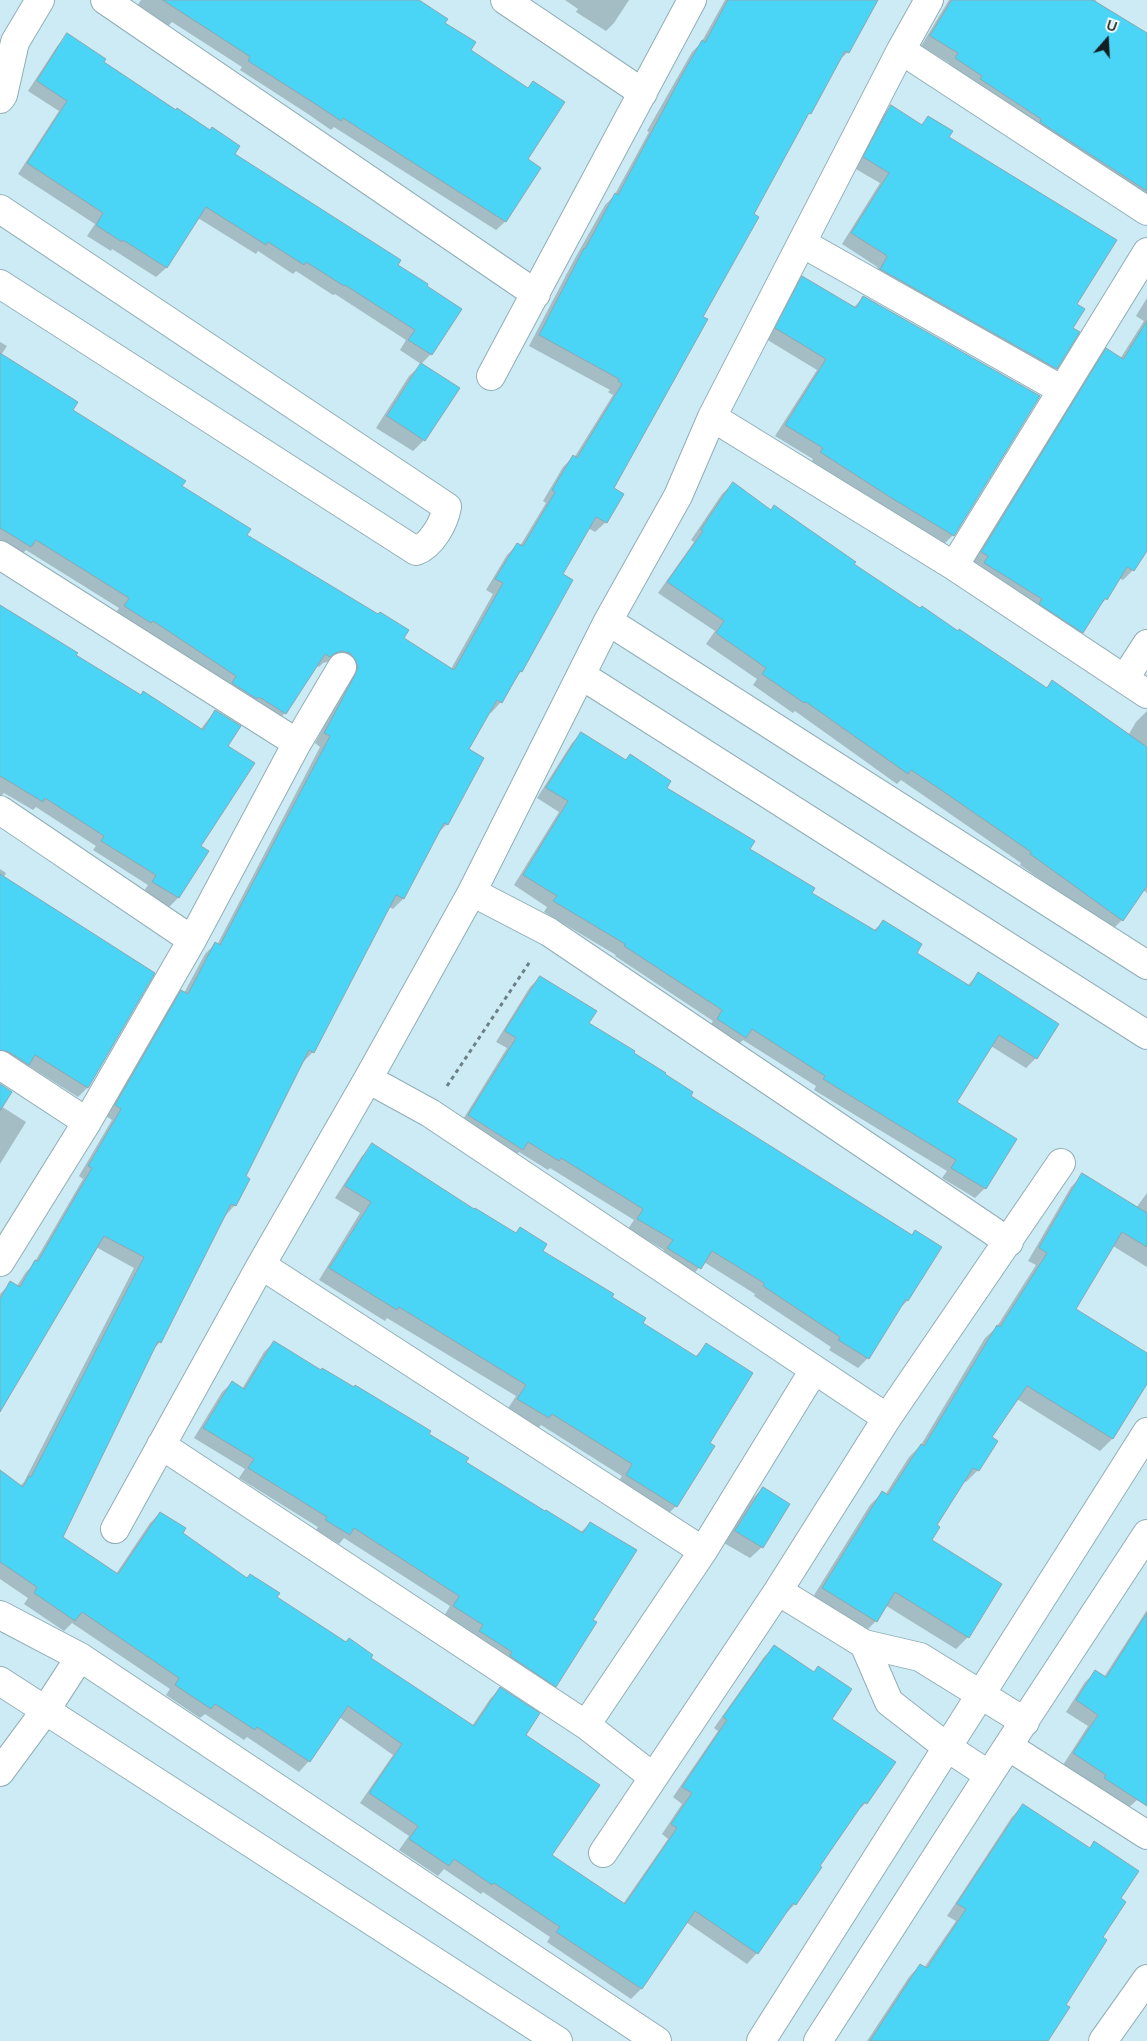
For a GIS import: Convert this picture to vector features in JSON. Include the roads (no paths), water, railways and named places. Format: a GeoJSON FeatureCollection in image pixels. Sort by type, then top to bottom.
{"type":"FeatureCollection","features":[{"type":"Feature","properties":{"kind":"street"},"geometry":{"type":"LineString","coordinates":[[0,99],[3,95],[8,45],[40,0]]}},
{"type":"Feature","properties":{"kind":"street"},"geometry":{"type":"LineString","coordinates":[[105,0],[536,294]]}},
{"type":"Feature","properties":{"kind":"street"},"geometry":{"type":"LineString","coordinates":[[505,0],[643,94]]}},
{"type":"Feature","properties":{"kind":"street"},"geometry":{"type":"LineString","coordinates":[[492,376],[692,0]]}},
{"type":"Feature","properties":{"kind":"street"},"geometry":{"type":"LineString","coordinates":[[115,1529],[261,1265],[368,1079],[472,892],[594,648],[678,496],[712,417],[901,50],[929,0]]}},
{"type":"Feature","properties":{"kind":"street"},"geometry":{"type":"LineString","coordinates":[[901,50],[1147,211]]}},
{"type":"Feature","properties":{"kind":"street"},"geometry":{"type":"LineString","coordinates":[[0,209],[447,507],[445,517],[431,539],[422,549],[416,551],[0,284]]}},
{"type":"Feature","properties":{"kind":"street"},"geometry":{"type":"LineString","coordinates":[[802,243],[1062,390]]}},
{"type":"Feature","properties":{"kind":"street"},"geometry":{"type":"LineString","coordinates":[[954,566],[1147,252]]}},
{"type":"Feature","properties":{"kind":"street"},"geometry":{"type":"LineString","coordinates":[[712,417],[954,566],[1147,694]]}},
{"type":"Feature","properties":{"kind":"street"},"geometry":{"type":"LineString","coordinates":[[0,555],[296,743]]}},
{"type":"Feature","properties":{"kind":"street"},"geometry":{"type":"LineString","coordinates":[[1125,678],[1147,644]]}},
{"type":"Feature","properties":{"kind":"street"},"geometry":{"type":"LineString","coordinates":[[594,648],[1147,965]]}},
{"type":"Feature","properties":{"kind":"street"},"geometry":{"type":"LineString","coordinates":[[594,648],[1147,1035]]}},
{"type":"Feature","properties":{"kind":"street"},"geometry":{"type":"LineString","coordinates":[[0,1262],[87,1122],[192,940],[296,743],[342,667]]}},
{"type":"Feature","properties":{"kind":"street"},"geometry":{"type":"LineString","coordinates":[[0,810],[192,940]]}},
{"type":"Feature","properties":{"kind":"street"},"geometry":{"type":"LineString","coordinates":[[472,892],[549,932],[1008,1242]]}},
{"type":"Feature","properties":{"kind":"street"},"geometry":{"type":"LineString","coordinates":[[0,1065],[87,1122]]}},
{"type":"Feature","properties":{"kind":"street"},"geometry":{"type":"LineString","coordinates":[[368,1079],[430,1113],[886,1418]]}},
{"type":"Feature","properties":{"kind":"street"},"geometry":{"type":"LineString","coordinates":[[604,1853],[778,1591],[886,1418],[1061,1163]]}},
{"type":"Feature","properties":{"kind":"street"},"geometry":{"type":"LineString","coordinates":[[261,1265],[703,1551]]}},
{"type":"Feature","properties":{"kind":"street"},"geometry":{"type":"LineString","coordinates":[[586,1725],[703,1551],[814,1370]]}},
{"type":"Feature","properties":{"kind":"street"},"geometry":{"type":"LineString","coordinates":[[761,2041],[1147,1432]]}},
{"type":"Feature","properties":{"kind":"street"},"geometry":{"type":"LineString","coordinates":[[161,1445],[586,1725],[653,1777]]}},
{"type":"Feature","properties":{"kind":"street"},"geometry":{"type":"LineString","coordinates":[[818,2041],[1147,1534]]}},
{"type":"Feature","properties":{"kind":"street"},"geometry":{"type":"LineString","coordinates":[[778,1591],[864,1644],[920,1657],[1025,1722]]}},
{"type":"Feature","properties":{"kind":"street"},"geometry":{"type":"LineString","coordinates":[[0,1615],[80,1657],[657,2041]]}},
{"type":"Feature","properties":{"kind":"street"},"geometry":{"type":"LineString","coordinates":[[864,1644],[888,1702],[948,1748],[989,1775]]}},
{"type":"Feature","properties":{"kind":"street"},"geometry":{"type":"LineString","coordinates":[[0,1772],[45,1711],[80,1657]]}},
{"type":"Feature","properties":{"kind":"street"},"geometry":{"type":"LineString","coordinates":[[0,1681],[558,2041]]}},
{"type":"Feature","properties":{"kind":"street"},"geometry":{"type":"LineString","coordinates":[[1008,1746],[1147,1835]]}},
{"type":"Feature","properties":{"kind":"street"},"geometry":{"type":"LineString","coordinates":[[1103,2041],[1147,1979]]}}]}
